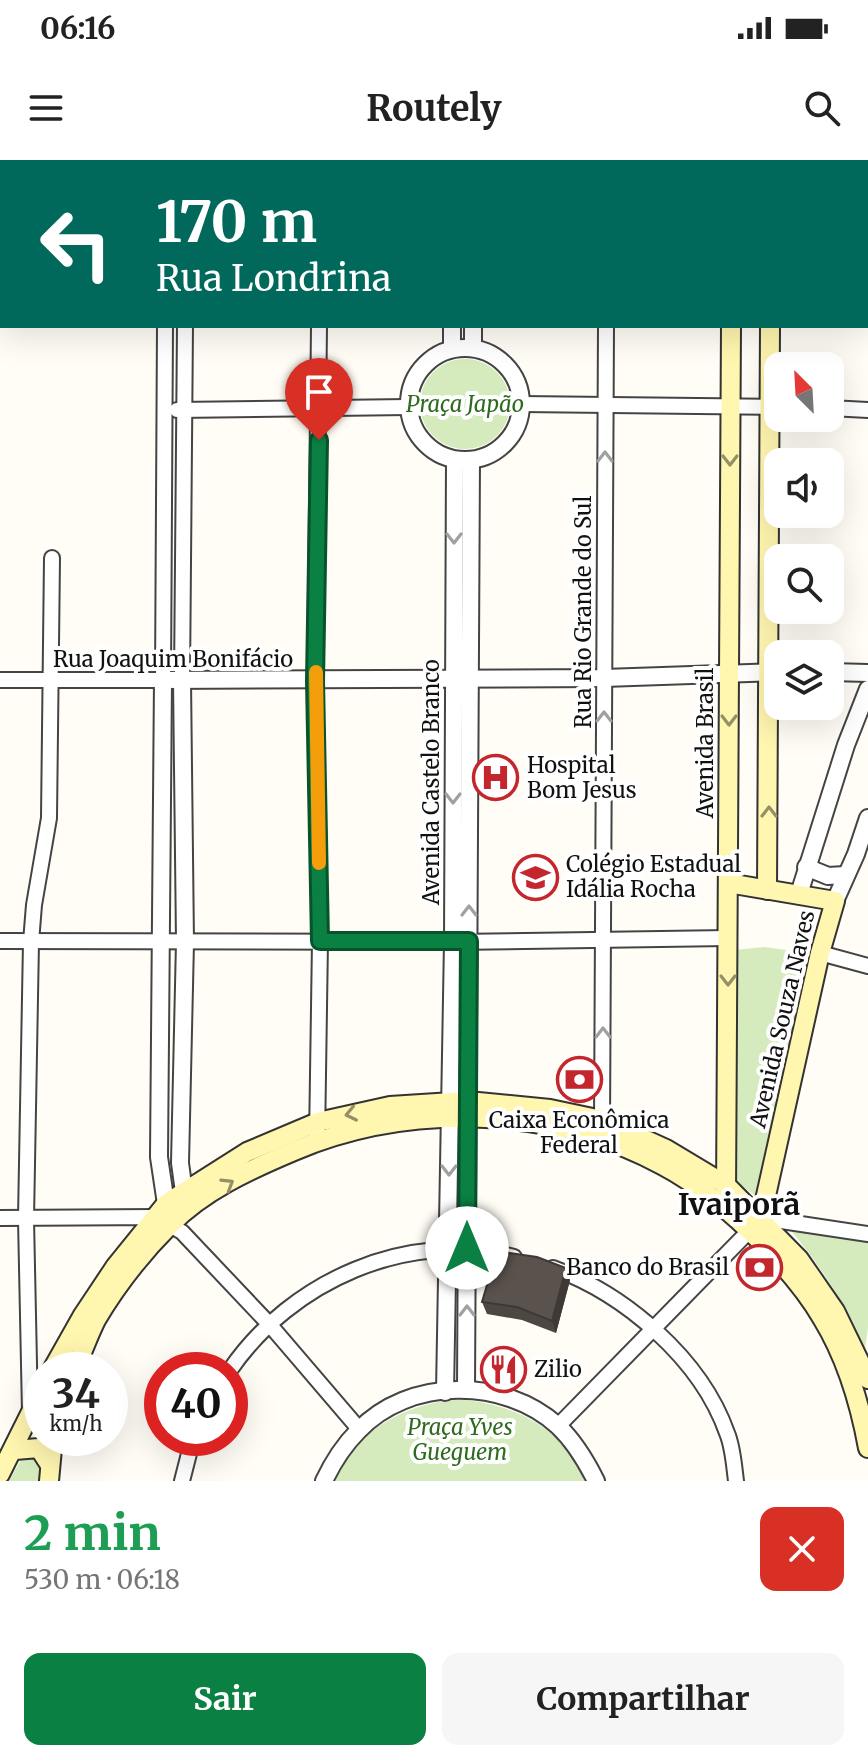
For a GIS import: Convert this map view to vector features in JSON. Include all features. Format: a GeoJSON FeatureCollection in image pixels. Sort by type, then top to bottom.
{"type":"FeatureCollection","features":[{"type":"Feature","properties":{"kind":"main road","name":"Avenida Brasil"},"geometry":{"type":"LineString","coordinates":[[726,1208],[731,328]]}},
{"type":"Feature","properties":{"kind":"main road"},"geometry":{"type":"LineString","coordinates":[[770,328],[771,352]]}},
{"type":"Feature","properties":{"kind":"main road"},"geometry":{"type":"LineString","coordinates":[[774,432],[774,640]]}},
{"type":"Feature","properties":{"kind":"main road"},"geometry":{"type":"LineString","coordinates":[[767,890],[772,720]]}},
{"type":"Feature","properties":{"kind":"main road"},"geometry":{"type":"LineString","coordinates":[[728,883],[835,901]]}},
{"type":"Feature","properties":{"kind":"main road","name":"Avenida Souza Naves"},"geometry":{"type":"LineString","coordinates":[[756,1224],[835,901]]}},
{"type":"Feature","properties":{"kind":"main road"},"geometry":{"type":"LineString","coordinates":[[62,1352],[115,1267],[174,1210],[247,1152],[318,1122],[390,1106],[550,1109],[602,1120],[666,1149],[726,1185],[823,1319],[850,1380],[868,1448]]}},
{"type":"Feature","properties":{"kind":"main road"},"geometry":{"type":"LineString","coordinates":[[82,1352],[96,1321],[174,1210],[253,1168],[317,1141],[387,1122],[458,1109],[601,1139],[661,1164],[726,1208],[756,1224],[799,1259],[835,1311],[867,1370]]}},
{"type":"Feature","properties":{"kind":"main road"},"geometry":{"type":"LineString","coordinates":[[0,1474],[24,1430]]}},
{"type":"Feature","properties":{"kind":"main road"},"geometry":{"type":"LineString","coordinates":[[15,1450],[39,1448],[50,1473]]}},
{"type":"Feature","properties":{"kind":"street"},"geometry":{"type":"LineString","coordinates":[[165,328],[159,1157],[182,1232],[270,1325],[359,1429]]}},
{"type":"Feature","properties":{"kind":"street"},"geometry":{"type":"LineString","coordinates":[[174,1210],[180,1163],[185,942],[182,680],[185,328]]}},
{"type":"Feature","properties":{"kind":"street"},"geometry":{"type":"LineString","coordinates":[[317,1141],[320,941],[315,681],[319,328]]}},
{"type":"Feature","properties":{"kind":"street"},"geometry":{"type":"LineString","coordinates":[[452,328],[452,349]]}},
{"type":"Feature","properties":{"kind":"street"},"geometry":{"type":"LineString","coordinates":[[473,328],[473,348]]}},
{"type":"Feature","properties":{"kind":"street","name":"Rua Rio Grande do Sul"},"geometry":{"type":"LineString","coordinates":[[601,1139],[606,328]]}},
{"type":"Feature","properties":{"kind":"street"},"geometry":{"type":"LineString","coordinates":[[473,348],[502,361],[519,388],[521,404],[519,420],[512,435],[494,452],[463,460],[439,455],[426,446],[416,434],[408,407],[411,386],[420,369],[434,356],[452,349],[473,348]]}},
{"type":"Feature","properties":{"kind":"street"},"geometry":{"type":"LineString","coordinates":[[521,404],[764,407]]}},
{"type":"Feature","properties":{"kind":"street"},"geometry":{"type":"LineString","coordinates":[[165,410],[408,407]]}},
{"type":"Feature","properties":{"kind":"street"},"geometry":{"type":"LineString","coordinates":[[844,409],[868,410]]}},
{"type":"Feature","properties":{"kind":"street","name":"Avenida Castelo Branco"},"geometry":{"type":"LineString","coordinates":[[445,1392],[449,1250],[458,1109],[463,460]]}},
{"type":"Feature","properties":{"kind":"street"},"geometry":{"type":"LineString","coordinates":[[29,1352],[26,1219],[31,942],[49,818],[52,558]]}},
{"type":"Feature","properties":{"kind":"street","name":"Rua Joaquim Bonifácio"},"geometry":{"type":"LineString","coordinates":[[0,680],[315,681],[604,678],[764,672]]}},
{"type":"Feature","properties":{"kind":"street"},"geometry":{"type":"LineString","coordinates":[[844,672],[868,673]]}},
{"type":"Feature","properties":{"kind":"street","name":"Avenida Souza Naves"},"geometry":{"type":"LineString","coordinates":[[799,894],[868,689]]}},
{"type":"Feature","properties":{"kind":"street","name":"Avenida Souza Naves"},"geometry":{"type":"LineString","coordinates":[[835,901],[868,818]]}},
{"type":"Feature","properties":{"kind":"street"},"geometry":{"type":"LineString","coordinates":[[806,867],[828,876],[845,875]]}},
{"type":"Feature","properties":{"kind":"street"},"geometry":{"type":"LineString","coordinates":[[0,941],[461,942],[728,938]]}},
{"type":"Feature","properties":{"kind":"street"},"geometry":{"type":"LineString","coordinates":[[820,953],[868,966]]}},
{"type":"Feature","properties":{"kind":"street","name":"Avenida Castelo Branco"},"geometry":{"type":"LineString","coordinates":[[458,1109],[467,1248],[466,1389]]}},
{"type":"Feature","properties":{"kind":"street"},"geometry":{"type":"LineString","coordinates":[[0,1218],[174,1210]]}},
{"type":"Feature","properties":{"kind":"street"},"geometry":{"type":"LineString","coordinates":[[558,1426],[756,1224],[868,1234]]}},
{"type":"Feature","properties":{"kind":"street"},"geometry":{"type":"LineString","coordinates":[[246,1352],[270,1325],[311,1290],[359,1267],[406,1254],[467,1248],[531,1261],[584,1279],[654,1328],[705,1390],[728,1433],[736,1481]]}},
{"type":"Feature","properties":{"kind":"street"},"geometry":{"type":"LineString","coordinates":[[324,1481],[336,1457],[359,1429],[388,1408],[420,1394],[466,1389],[499,1394],[530,1407],[558,1426],[582,1454],[596,1481]]}},
{"type":"Feature","properties":{"kind":"street"},"geometry":{"type":"LineString","coordinates":[[182,1481],[188,1456]]}},
{"type":"Feature","properties":{"kind":"green space","name":"Praça Japão"},"geometry":{"type":"Polygon","coordinates":[[[465,359],[482,363],[497,372],[506,387],[510,404],[506,421],[497,436],[482,445],[465,449],[448,445],[433,436],[424,421],[420,404],[424,387],[433,372],[448,363],[465,359]]]}},
{"type":"Feature","properties":{"kind":"green space"},"geometry":{"type":"Polygon","coordinates":[[[764,947],[815,954],[758,1198],[733,1179],[735,950],[764,947]]]}},
{"type":"Feature","properties":{"kind":"green space"},"geometry":{"type":"Polygon","coordinates":[[[787,1226],[868,1241],[865,1349],[830,1284],[787,1226]]]}},
{"type":"Feature","properties":{"kind":"green space","name":"Praça Yves Gueguem"},"geometry":{"type":"Polygon","coordinates":[[[455,1399],[495,1406],[532,1420],[563,1445],[585,1481],[335,1481],[344,1463],[368,1434],[399,1415],[455,1399]]]}},
{"type":"Feature","properties":{"kind":"green space"},"geometry":{"type":"Polygon","coordinates":[[[35,1456],[42,1462],[40,1481],[8,1481],[23,1457],[35,1456]]]}},
{"type":"Feature","properties":{"kind":"building"},"geometry":{"type":"Polygon","coordinates":[[[497,1251],[537,1257],[566,1268],[552,1321],[517,1307],[482,1302],[497,1251]]]}},
{"type":"Feature","properties":{"kind":"slow traffic"},"geometry":{"type":"LineString","coordinates":[[316,672],[319,863]]}},
{"type":"Feature","properties":{"kind":"place","name":"Hospital Bom Jesus"},"geometry":{"type":"Point","coordinates":[496,778]}},
{"type":"Feature","properties":{"kind":"place","name":"Colégio Estadual Idália Rocha"},"geometry":{"type":"Point","coordinates":[535,877]}},
{"type":"Feature","properties":{"kind":"place","name":"Caixa Econômica Federal"},"geometry":{"type":"Point","coordinates":[579,1079]}},
{"type":"Feature","properties":{"kind":"place","name":"Banco do Brasil"},"geometry":{"type":"Point","coordinates":[760,1267]}},
{"type":"Feature","properties":{"kind":"place","name":"Zilio"},"geometry":{"type":"Point","coordinates":[503,1369]}},
{"type":"Feature","properties":{"kind":"district","name":"Ivaiporã"},"geometry":{"type":"Point","coordinates":[739,1204]}},
{"type":"Feature","properties":{"kind":"route"},"geometry":{"type":"LineString","coordinates":[[319,440],[315,681],[320,941],[469,941],[467,1248]]}}]}
